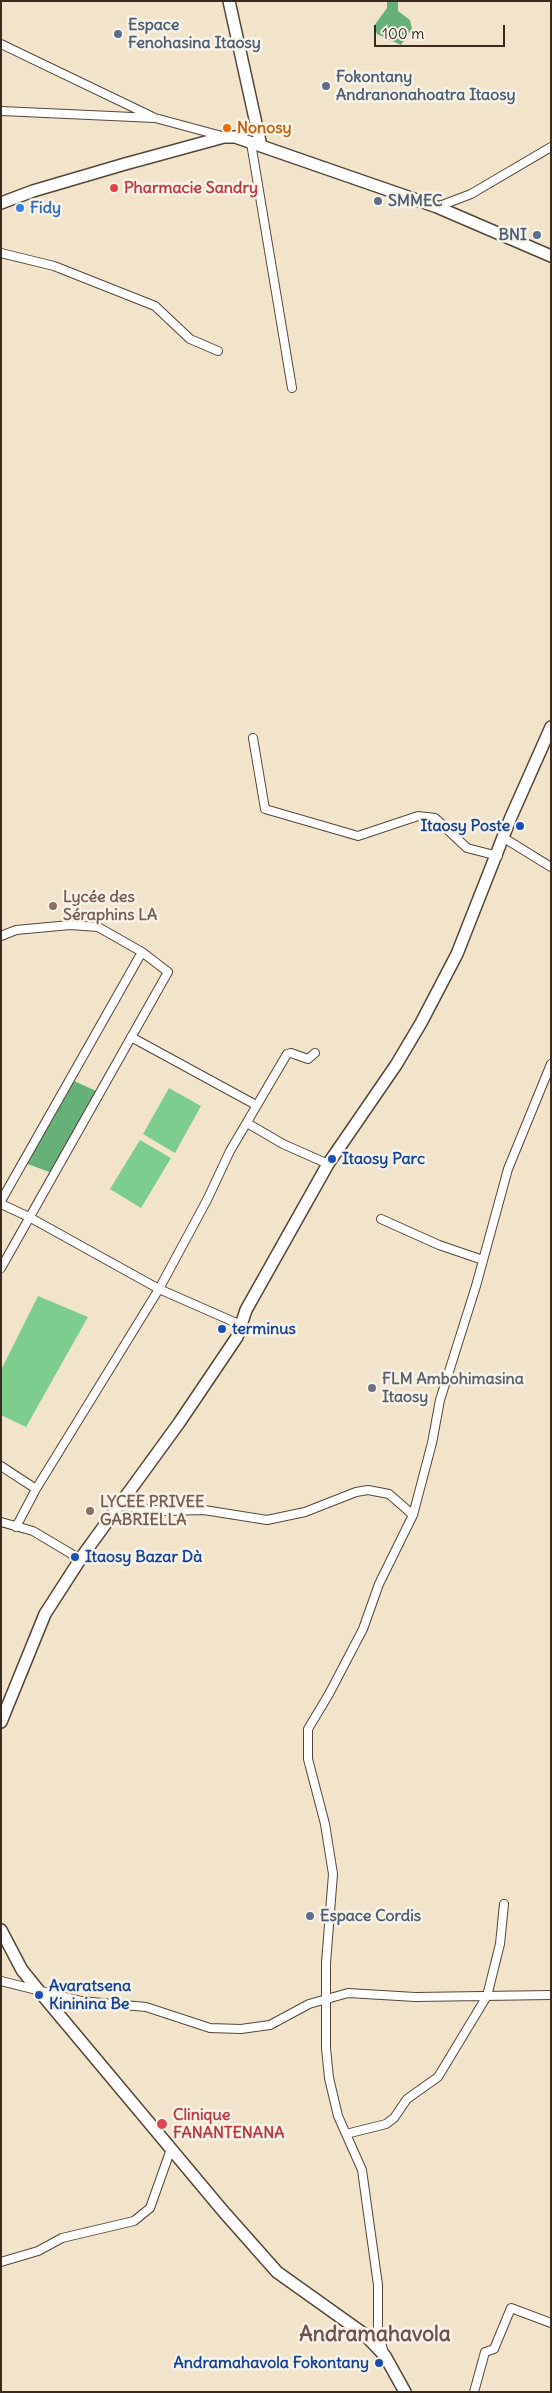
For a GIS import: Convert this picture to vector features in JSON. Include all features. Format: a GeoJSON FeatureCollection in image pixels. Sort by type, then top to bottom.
{"type":"FeatureCollection","features":[{"type":"Feature","properties":{"kind":"street"},"geometry":{"type":"LineString","coordinates":[[229,1],[256,145],[292,388]]}},
{"type":"Feature","properties":{"kind":"street"},"geometry":{"type":"LineString","coordinates":[[1,44],[40,61],[155,118],[224,137],[235,137],[437,207],[551,256]]}},
{"type":"Feature","properties":{"kind":"street"},"geometry":{"type":"LineString","coordinates":[[1,111],[155,118]]}},
{"type":"Feature","properties":{"kind":"street"},"geometry":{"type":"LineString","coordinates":[[1,203],[42,188],[224,137]]}},
{"type":"Feature","properties":{"kind":"street"},"geometry":{"type":"LineString","coordinates":[[437,207],[471,194],[551,147]]}},
{"type":"Feature","properties":{"kind":"street"},"geometry":{"type":"LineString","coordinates":[[1,253],[54,266],[155,306],[190,339],[218,351]]}},
{"type":"Feature","properties":{"kind":"street"},"geometry":{"type":"LineString","coordinates":[[1,1722],[45,1614],[80,1559],[185,1415],[237,1337],[246,1310],[328,1164],[396,1064],[421,1023],[457,954],[551,727]]}},
{"type":"Feature","properties":{"kind":"street"},"geometry":{"type":"LineString","coordinates":[[254,738],[265,809],[358,836],[418,816],[435,818],[467,848],[498,856]]}},
{"type":"Feature","properties":{"kind":"street"},"geometry":{"type":"LineString","coordinates":[[504,838],[551,867]]}},
{"type":"Feature","properties":{"kind":"street"},"geometry":{"type":"LineString","coordinates":[[1,936],[16,930],[70,925],[98,927],[142,952],[168,972],[1,1268]]}},
{"type":"Feature","properties":{"kind":"street"},"geometry":{"type":"LineString","coordinates":[[142,952],[1,1203],[159,1289],[241,1325]]}},
{"type":"Feature","properties":{"kind":"street"},"geometry":{"type":"LineString","coordinates":[[131,1038],[256,1105]]}},
{"type":"Feature","properties":{"kind":"street"},"geometry":{"type":"LineString","coordinates":[[16,1527],[36,1489],[159,1289],[207,1200],[230,1151],[287,1054],[291,1053],[308,1059],[315,1053]]}},
{"type":"Feature","properties":{"kind":"street"},"geometry":{"type":"LineString","coordinates":[[405,2392],[386,2356],[378,2333],[378,2285],[362,2170],[338,2116],[329,2078],[326,2048],[326,1963],[333,1874],[325,1824],[308,1759],[308,1729],[330,1694],[363,1629],[379,1584],[414,1515],[432,1443],[440,1400],[483,1260],[508,1169],[547,1081],[551,1064]]}},
{"type":"Feature","properties":{"kind":"street"},"geometry":{"type":"LineString","coordinates":[[247,1123],[283,1144],[328,1164]]}},
{"type":"Feature","properties":{"kind":"street"},"geometry":{"type":"LineString","coordinates":[[382,1219],[439,1245],[483,1260]]}},
{"type":"Feature","properties":{"kind":"street"},"geometry":{"type":"LineString","coordinates":[[1,1466],[36,1489]]}},
{"type":"Feature","properties":{"kind":"street"},"geometry":{"type":"LineString","coordinates":[[120,1506],[165,1511],[204,1510],[267,1520],[305,1512],[356,1492],[368,1490],[389,1494],[414,1515]]}},
{"type":"Feature","properties":{"kind":"street"},"geometry":{"type":"LineString","coordinates":[[1,1522],[34,1531],[80,1559]]}},
{"type":"Feature","properties":{"kind":"street"},"geometry":{"type":"LineString","coordinates":[[346,2134],[386,2124],[394,2118],[407,2099],[438,2077],[487,1996],[500,1944],[504,1904]]}},
{"type":"Feature","properties":{"kind":"street"},"geometry":{"type":"LineString","coordinates":[[1,1930],[22,1970],[38,1991],[277,2272],[364,2334],[386,2356]]}},
{"type":"Feature","properties":{"kind":"street"},"geometry":{"type":"LineString","coordinates":[[1,1981],[81,2001],[118,2005],[131,2004],[161,2011],[189,2023],[210,2028],[233,2029],[270,2025],[309,2004],[348,1993],[415,1997],[551,1994]]}},
{"type":"Feature","properties":{"kind":"street"},"geometry":{"type":"LineString","coordinates":[[1,2262],[38,2251],[62,2238],[134,2221],[150,2208],[171,2149]]}},
{"type":"Feature","properties":{"kind":"street"},"geometry":{"type":"LineString","coordinates":[[474,2392],[485,2352],[494,2349],[511,2308],[551,2323]]}},
{"type":"Feature","properties":{"kind":"green space"},"geometry":{"type":"Polygon","coordinates":[[[387,1],[398,1],[398,11],[410,20],[412,29],[401,45],[377,34],[374,26],[387,8],[387,1]]]}},
{"type":"Feature","properties":{"kind":"green space"},"geometry":{"type":"Polygon","coordinates":[[[72,1080],[96,1091],[65,1152],[52,1173],[25,1163],[72,1080]]]}},
{"type":"Feature","properties":{"kind":"green space"},"geometry":{"type":"Polygon","coordinates":[[[169,1088],[201,1106],[175,1153],[143,1134],[169,1088]]]}},
{"type":"Feature","properties":{"kind":"green space"},"geometry":{"type":"Polygon","coordinates":[[[140,1140],[171,1158],[141,1208],[110,1189],[140,1140]]]}},
{"type":"Feature","properties":{"kind":"green space"},"geometry":{"type":"Polygon","coordinates":[[[38,1296],[88,1317],[26,1427],[1,1415],[1,1370],[38,1296]]]}},
{"type":"Feature","properties":{"kind":"place","name":"Espace Fenohasina Itaosy"},"geometry":{"type":"Point","coordinates":[118,34]}},
{"type":"Feature","properties":{"kind":"place","name":"Fokontany Andranonahoatra Itaosy"},"geometry":{"type":"Point","coordinates":[326,86]}},
{"type":"Feature","properties":{"kind":"place","name":"Nonosy"},"geometry":{"type":"Point","coordinates":[227,128]}},
{"type":"Feature","properties":{"kind":"place","name":"Pharmacie Sandry"},"geometry":{"type":"Point","coordinates":[114,188]}},
{"type":"Feature","properties":{"kind":"place","name":"SMMEC"},"geometry":{"type":"Point","coordinates":[378,201]}},
{"type":"Feature","properties":{"kind":"place","name":"Fidy"},"geometry":{"type":"Point","coordinates":[20,208]}},
{"type":"Feature","properties":{"kind":"place","name":"BNI"},"geometry":{"type":"Point","coordinates":[537,235]}},
{"type":"Feature","properties":{"kind":"place","name":"Itaosy Poste"},"geometry":{"type":"Point","coordinates":[520,826]}},
{"type":"Feature","properties":{"kind":"place","name":"Lycée des Séraphins LA"},"geometry":{"type":"Point","coordinates":[53,906]}},
{"type":"Feature","properties":{"kind":"place","name":"Itaosy Parc"},"geometry":{"type":"Point","coordinates":[332,1159]}},
{"type":"Feature","properties":{"kind":"place","name":"terminus"},"geometry":{"type":"Point","coordinates":[222,1329]}},
{"type":"Feature","properties":{"kind":"place","name":"FLM Ambohimasina Itaosy"},"geometry":{"type":"Point","coordinates":[372,1388]}},
{"type":"Feature","properties":{"kind":"place","name":"LYCEE PRIVEE GABRIELLA"},"geometry":{"type":"Point","coordinates":[90,1511]}},
{"type":"Feature","properties":{"kind":"place","name":"Itaosy Bazar Dà"},"geometry":{"type":"Point","coordinates":[75,1557]}},
{"type":"Feature","properties":{"kind":"place","name":"Espace Cordis"},"geometry":{"type":"Point","coordinates":[310,1916]}},
{"type":"Feature","properties":{"kind":"place","name":"Avaratsena Kininina Be"},"geometry":{"type":"Point","coordinates":[39,1995]}},
{"type":"Feature","properties":{"kind":"place","name":"Clinique FANANTENANA"},"geometry":{"type":"Point","coordinates":[162,2124]}},
{"type":"Feature","properties":{"kind":"place","name":"Andramahavola Fokontany"},"geometry":{"type":"Point","coordinates":[379,2363]}},
{"type":"Feature","properties":{"kind":"district","name":"Andramahavola"},"geometry":{"type":"Point","coordinates":[375,2335]}}]}
